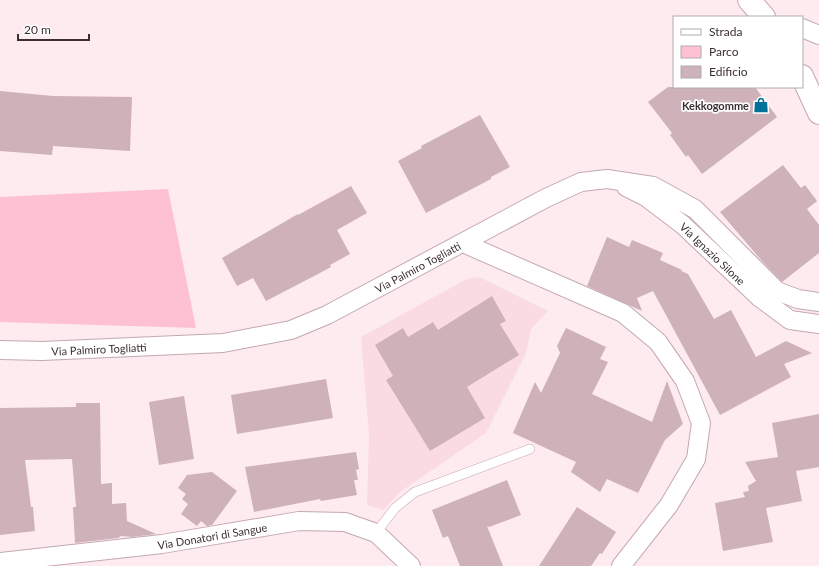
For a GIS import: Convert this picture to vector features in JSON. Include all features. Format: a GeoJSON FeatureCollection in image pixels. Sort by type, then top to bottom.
{"type":"FeatureCollection","features":[{"type":"Feature","properties":{"kind":"street"},"geometry":{"type":"LineString","coordinates":[[803,28],[819,34]]}},
{"type":"Feature","properties":{"kind":"street"},"geometry":{"type":"LineString","coordinates":[[810,83],[819,112]]}},
{"type":"Feature","properties":{"kind":"street","name":"Via Ignazio Silone"},"geometry":{"type":"LineString","coordinates":[[607,178],[646,197],[683,225],[759,297],[790,320],[819,324]]}},
{"type":"Feature","properties":{"kind":"street","name":"Via Ignazio Silone"},"geometry":{"type":"LineString","coordinates":[[463,243],[546,198],[581,182],[607,178],[653,186],[695,209],[777,291],[798,299],[819,302]]}},
{"type":"Feature","properties":{"kind":"street","name":"Via Palmiro Togliatti"},"geometry":{"type":"LineString","coordinates":[[0,350],[42,351],[223,343],[291,330],[327,316],[463,243],[623,313],[658,342],[685,381],[702,423],[696,459],[669,505],[621,566]]}},
{"type":"Feature","properties":{"kind":"street","name":"Via Donatori di Sangue"},"geometry":{"type":"LineString","coordinates":[[0,562],[162,544],[299,521],[346,522],[376,533],[411,566]]}},
{"type":"Feature","properties":{"kind":"lane"},"geometry":{"type":"LineString","coordinates":[[376,533],[395,508],[415,492],[530,449]]}},
{"type":"Feature","properties":{"kind":"shaded area"},"geometry":{"type":"Polygon","coordinates":[[[479,277],[548,311],[531,329],[526,353],[486,433],[400,492],[383,510],[367,505],[369,435],[361,337],[467,279],[479,277]]]}},
{"type":"Feature","properties":{"kind":"green space"},"geometry":{"type":"Polygon","coordinates":[[[168,189],[196,328],[0,322],[0,197],[168,189]]]}},
{"type":"Feature","properties":{"kind":"building"},"geometry":{"type":"Polygon","coordinates":[[[668,87],[756,88],[777,117],[702,174],[688,155],[686,157],[670,135],[672,133],[648,102],[668,87]]]}},
{"type":"Feature","properties":{"kind":"building"},"geometry":{"type":"Polygon","coordinates":[[[0,91],[53,96],[132,97],[130,151],[53,146],[52,155],[0,151],[0,91]]]}},
{"type":"Feature","properties":{"kind":"building"},"geometry":{"type":"Polygon","coordinates":[[[480,115],[510,167],[491,177],[491,179],[426,213],[398,161],[422,148],[421,146],[480,115]]]}},
{"type":"Feature","properties":{"kind":"building"},"geometry":{"type":"Polygon","coordinates":[[[783,165],[801,188],[805,185],[817,201],[807,209],[819,225],[819,253],[782,282],[720,212],[783,165]]]}},
{"type":"Feature","properties":{"kind":"building"},"geometry":{"type":"Polygon","coordinates":[[[351,186],[367,213],[337,230],[350,254],[330,265],[331,267],[266,301],[253,278],[237,286],[222,258],[298,214],[351,186]]]}},
{"type":"Feature","properties":{"kind":"building"},"geometry":{"type":"Polygon","coordinates":[[[607,237],[629,247],[632,240],[663,253],[660,260],[688,274],[714,319],[731,310],[756,357],[786,341],[812,353],[784,364],[791,377],[720,415],[653,291],[637,298],[642,311],[587,286],[607,237]]]}},
{"type":"Feature","properties":{"kind":"building"},"geometry":{"type":"Polygon","coordinates":[[[492,296],[506,321],[500,324],[519,355],[467,387],[485,418],[430,451],[386,380],[393,376],[375,345],[403,328],[408,337],[433,322],[438,330],[492,296]]]}},
{"type":"Feature","properties":{"kind":"building"},"geometry":{"type":"Polygon","coordinates":[[[566,328],[606,347],[600,359],[608,362],[592,394],[652,422],[667,381],[683,424],[665,440],[638,493],[607,479],[600,492],[571,472],[576,462],[513,433],[535,382],[541,393],[560,353],[557,346],[566,328]]]}},
{"type":"Feature","properties":{"kind":"building"},"geometry":{"type":"Polygon","coordinates":[[[326,379],[333,418],[237,434],[231,395],[326,379]]]}},
{"type":"Feature","properties":{"kind":"building"},"geometry":{"type":"Polygon","coordinates":[[[184,396],[194,459],[159,465],[149,402],[184,396]]]}},
{"type":"Feature","properties":{"kind":"building"},"geometry":{"type":"Polygon","coordinates":[[[76,403],[100,403],[101,484],[112,483],[112,504],[126,503],[127,521],[156,534],[132,537],[121,536],[118,538],[75,543],[73,507],[76,507],[72,459],[25,460],[31,507],[33,507],[35,531],[0,535],[0,408],[76,407],[76,403]]]}},
{"type":"Feature","properties":{"kind":"building"},"geometry":{"type":"Polygon","coordinates":[[[819,414],[819,467],[796,471],[802,501],[766,508],[773,542],[723,551],[715,503],[745,497],[743,492],[749,491],[748,486],[756,481],[745,462],[778,457],[772,423],[819,414]]]}},
{"type":"Feature","properties":{"kind":"building"},"geometry":{"type":"Polygon","coordinates":[[[356,452],[359,469],[356,470],[358,480],[354,480],[357,495],[321,501],[320,499],[254,512],[245,467],[356,452]]]}},
{"type":"Feature","properties":{"kind":"building"},"geometry":{"type":"Polygon","coordinates":[[[212,472],[237,491],[212,525],[207,526],[201,521],[197,526],[181,514],[188,504],[182,499],[186,494],[178,488],[187,475],[212,472]]]}},
{"type":"Feature","properties":{"kind":"building"},"geometry":{"type":"Polygon","coordinates":[[[507,480],[521,515],[489,527],[487,526],[503,566],[460,566],[448,536],[443,538],[432,510],[507,480]]]}},
{"type":"Feature","properties":{"kind":"building"},"geometry":{"type":"Polygon","coordinates":[[[577,507],[616,532],[602,554],[600,553],[591,566],[539,566],[577,507]]]}},
{"type":"Feature","properties":{"kind":"place","name":"Kekkogomme"},"geometry":{"type":"Point","coordinates":[761,105]}}]}
